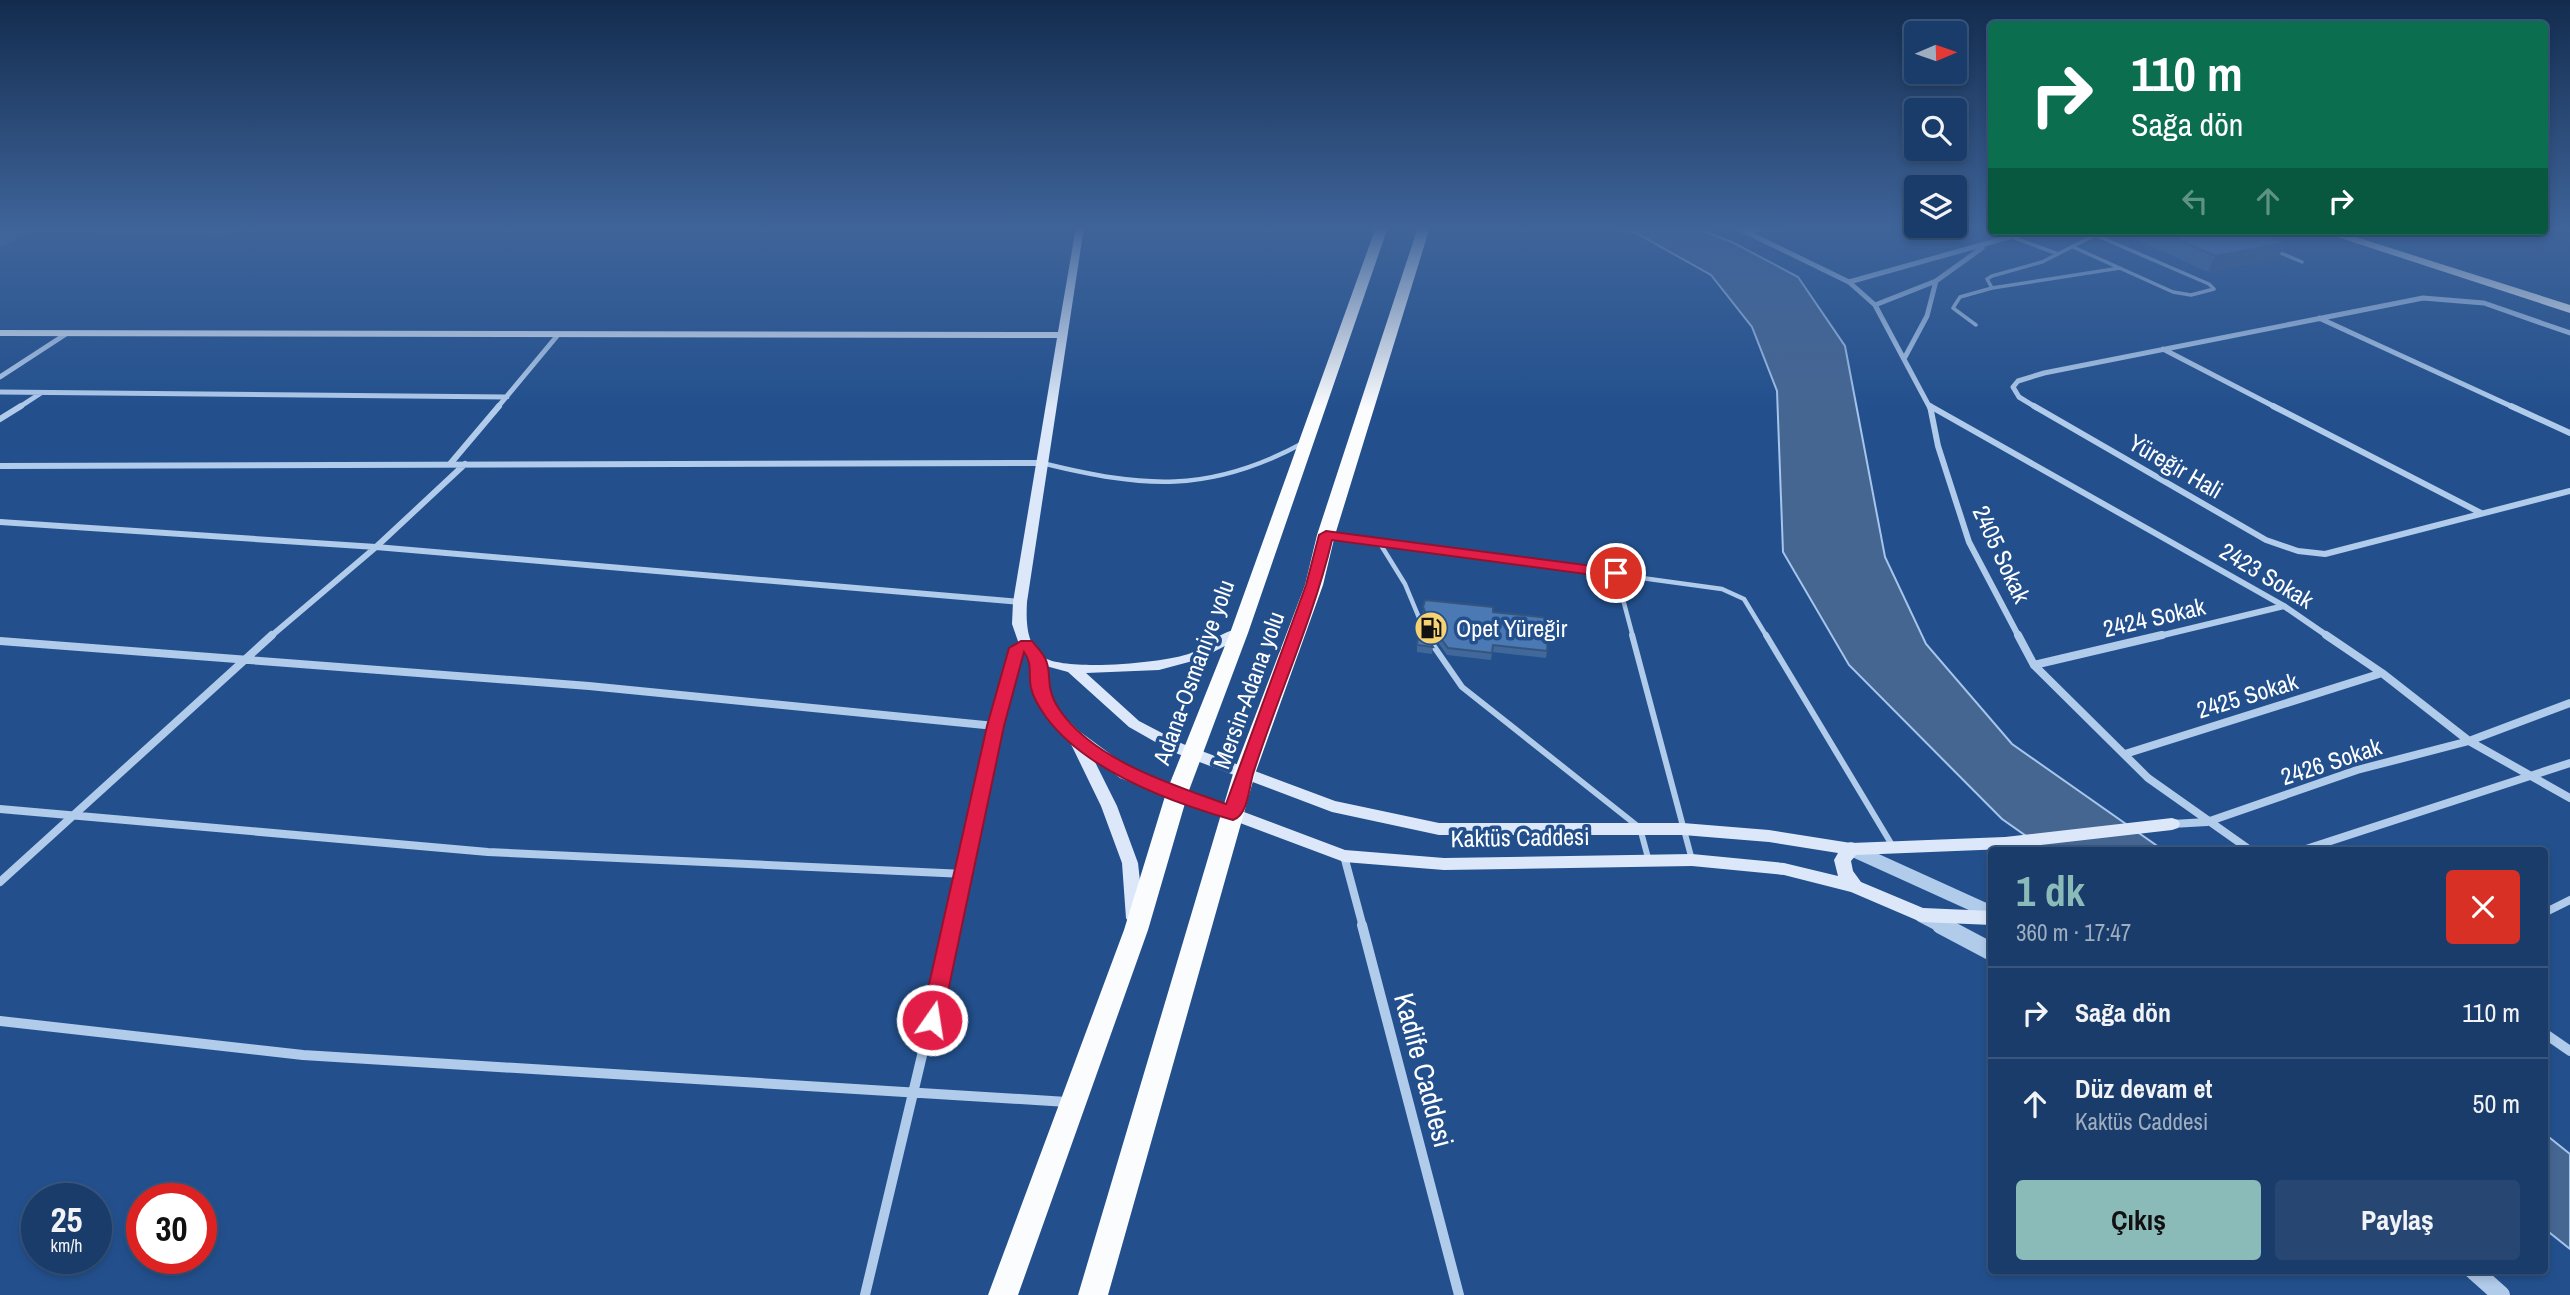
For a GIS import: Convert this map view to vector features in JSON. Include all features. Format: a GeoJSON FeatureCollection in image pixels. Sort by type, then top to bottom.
{"type":"FeatureCollection","features":[{"type":"Feature","properties":{"kind":"highway","name":"Adana-Osmaniye yolu"},"geometry":{"type":"LineString","coordinates":[[1003,1295],[1071,1102],[1136,930],[1177,793],[1239,633],[1360,287]]}},
{"type":"Feature","properties":{"kind":"highway","name":"Mersin-Adana yolu"},"geometry":{"type":"LineString","coordinates":[[1093,1295],[1244,774],[1314,585],[1326,535],[1405,287]]}},
{"type":"Feature","properties":{"kind":"highway"},"geometry":{"type":"LineString","coordinates":[[2502,287],[2570,309]]}},
{"type":"Feature","properties":{"kind":"highway"},"geometry":{"type":"LineString","coordinates":[[2531,287],[2570,300]]}},
{"type":"Feature","properties":{"kind":"main road"},"geometry":{"type":"LineString","coordinates":[[1069,287],[1020,603],[1019,624],[1026,644],[1038,660],[1040,690],[1053,714],[1074,735],[1109,806],[1130,863],[1136,930]]}},
{"type":"Feature","properties":{"kind":"main road"},"geometry":{"type":"LineString","coordinates":[[0,333],[558,337],[1061,335]]}},
{"type":"Feature","properties":{"kind":"main road"},"geometry":{"type":"LineString","coordinates":[[1038,660],[1073,669],[1159,666],[1195,656],[1239,633]]}},
{"type":"Feature","properties":{"kind":"main road"},"geometry":{"type":"LineString","coordinates":[[1073,669],[1134,724],[1193,753],[1332,806],[1439,829],[1683,829],[1769,836],[1851,849],[2005,843],[2172,824]]}},
{"type":"Feature","properties":{"kind":"main road","name":"Kaktüs Caddesi"},"geometry":{"type":"LineString","coordinates":[[1074,735],[1126,774],[1344,856],[1444,864],[1692,860],[1784,869],[1855,887],[1921,915]]}},
{"type":"Feature","properties":{"kind":"main road"},"geometry":{"type":"LineString","coordinates":[[1851,849],[1842,860],[1845,873],[1855,887]]}},
{"type":"Feature","properties":{"kind":"main road"},"geometry":{"type":"LineString","coordinates":[[1921,915],[1988,915]]}},
{"type":"Feature","properties":{"kind":"street","name":"2405 Sokak"},"geometry":{"type":"LineString","coordinates":[[1855,287],[1875,305],[1930,406],[1938,446],[1969,542],[2034,665],[2148,778],[2245,847]]}},
{"type":"Feature","properties":{"kind":"street"},"geometry":{"type":"LineString","coordinates":[[1875,305],[1920,287]]}},
{"type":"Feature","properties":{"kind":"street"},"geometry":{"type":"LineString","coordinates":[[1905,357],[1927,316],[1934,287]]}},
{"type":"Feature","properties":{"kind":"street","name":"Yüreğir Hali"},"geometry":{"type":"LineString","coordinates":[[2570,333],[2484,303],[2423,298],[2044,373],[2018,381],[2013,387],[2019,397],[2254,533],[2298,551],[2325,554],[2570,491]]}},
{"type":"Feature","properties":{"kind":"street"},"geometry":{"type":"LineString","coordinates":[[2318,318],[2570,433]]}},
{"type":"Feature","properties":{"kind":"street"},"geometry":{"type":"LineString","coordinates":[[0,377],[66,334]]}},
{"type":"Feature","properties":{"kind":"street"},"geometry":{"type":"LineString","coordinates":[[450,464],[558,337]]}},
{"type":"Feature","properties":{"kind":"street"},"geometry":{"type":"LineString","coordinates":[[2162,349],[2481,513]]}},
{"type":"Feature","properties":{"kind":"street"},"geometry":{"type":"LineString","coordinates":[[0,392],[507,397]]}},
{"type":"Feature","properties":{"kind":"street"},"geometry":{"type":"LineString","coordinates":[[0,419],[42,393]]}},
{"type":"Feature","properties":{"kind":"street","name":"2423 Sokak"},"geometry":{"type":"LineString","coordinates":[[1930,406],[2284,606],[2382,673],[2469,741],[2533,774],[2570,798]]}},
{"type":"Feature","properties":{"kind":"street"},"geometry":{"type":"LineString","coordinates":[[0,466],[1042,463]]}},
{"type":"Feature","properties":{"kind":"street"},"geometry":{"type":"LineString","coordinates":[[0,882],[242,660],[376,547],[466,464]]}},
{"type":"Feature","properties":{"kind":"street"},"geometry":{"type":"LineString","coordinates":[[0,522],[376,547],[1020,603]]}},
{"type":"Feature","properties":{"kind":"street","name":"2424 Sokak"},"geometry":{"type":"LineString","coordinates":[[2034,665],[2284,606]]}},
{"type":"Feature","properties":{"kind":"street"},"geometry":{"type":"LineString","coordinates":[[0,641],[589,686],[995,726]]}},
{"type":"Feature","properties":{"kind":"street"},"geometry":{"type":"LineString","coordinates":[[865,1295],[915,1093],[965,874],[995,726],[1015,652],[1026,644]]}},
{"type":"Feature","properties":{"kind":"street","name":"2425 Sokak"},"geometry":{"type":"LineString","coordinates":[[2124,754],[2382,673]]}},
{"type":"Feature","properties":{"kind":"street","name":"2426 Sokak"},"geometry":{"type":"LineString","coordinates":[[2172,824],[2207,822],[2357,770],[2469,741],[2570,703]]}},
{"type":"Feature","properties":{"kind":"street"},"geometry":{"type":"LineString","coordinates":[[2312,847],[2570,763]]}},
{"type":"Feature","properties":{"kind":"street"},"geometry":{"type":"LineString","coordinates":[[0,809],[488,852],[965,874]]}},
{"type":"Feature","properties":{"kind":"street"},"geometry":{"type":"LineString","coordinates":[[1851,849],[1988,913]]}},
{"type":"Feature","properties":{"kind":"street","name":"Kadife Caddesi"},"geometry":{"type":"LineString","coordinates":[[1344,856],[1460,1295]]}},
{"type":"Feature","properties":{"kind":"street"},"geometry":{"type":"LineString","coordinates":[[2548,911],[2570,900]]}},
{"type":"Feature","properties":{"kind":"street"},"geometry":{"type":"LineString","coordinates":[[1921,915],[1988,950]]}},
{"type":"Feature","properties":{"kind":"street"},"geometry":{"type":"LineString","coordinates":[[0,1021],[303,1055],[1071,1102]]}},
{"type":"Feature","properties":{"kind":"street"},"geometry":{"type":"LineString","coordinates":[[2548,1036],[2570,1051]]}},
{"type":"Feature","properties":{"kind":"street"},"geometry":{"type":"LineString","coordinates":[[2477,1274],[2501,1295]]}},
{"type":"Feature","properties":{"kind":"lane"},"geometry":{"type":"LineString","coordinates":[[1976,325],[1956,313],[1954,303],[1966,294],[1996,287]]}},
{"type":"Feature","properties":{"kind":"lane"},"geometry":{"type":"LineString","coordinates":[[2164,287],[2179,294],[2192,295],[2214,289],[2212,287]]}},
{"type":"Feature","properties":{"kind":"lane"},"geometry":{"type":"LineString","coordinates":[[1042,463],[1135,482],[1181,483],[1244,472],[1305,442]]}},
{"type":"Feature","properties":{"kind":"lane"},"geometry":{"type":"LineString","coordinates":[[1326,535],[1616,573],[1722,589],[1744,598],[1894,848]]}},
{"type":"Feature","properties":{"kind":"lane"},"geometry":{"type":"LineString","coordinates":[[1379,542],[1405,584],[1426,635],[1462,687],[1509,727],[1640,828],[1649,859]]}},
{"type":"Feature","properties":{"kind":"lane"},"geometry":{"type":"LineString","coordinates":[[1616,573],[1692,860]]}},
{"type":"Feature","properties":{"kind":"shaded area"},"geometry":{"type":"Polygon","coordinates":[[[1721,287],[1805,287],[1845,346],[1885,557],[1926,644],[2012,744],[2159,847],[2042,847],[2002,819],[1849,665],[1783,552],[1777,391],[1752,327],[1721,287]]]}},
{"type":"Feature","properties":{"kind":"shaded area"},"geometry":{"type":"Polygon","coordinates":[[[2548,1136],[2570,1154],[2570,1249],[2548,1231],[2548,1136]]]}},
{"type":"Feature","properties":{"kind":"building"},"geometry":{"type":"Polygon","coordinates":[[[1425,600],[1493,607],[1493,612],[1549,618],[1547,651],[1493,645],[1492,653],[1448,648],[1430,624],[1423,607],[1425,600]]]}},
{"type":"Feature","properties":{"kind":"building"},"geometry":{"type":"Polygon","coordinates":[[[1420,625],[1433,647],[1417,645],[1420,625]]]}},
{"type":"Feature","properties":{"kind":"place","name":"Opet Yüreğir"},"geometry":{"type":"Point","coordinates":[1431,628]}},
{"type":"Feature","properties":{"kind":"route"},"geometry":{"type":"LineString","coordinates":[[932,1020],[995,726],[1015,652],[1026,644],[1038,660],[1040,690],[1053,714],[1074,735],[1126,774],[1233,814],[1244,774],[1314,585],[1326,535],[1616,573]]}}]}
